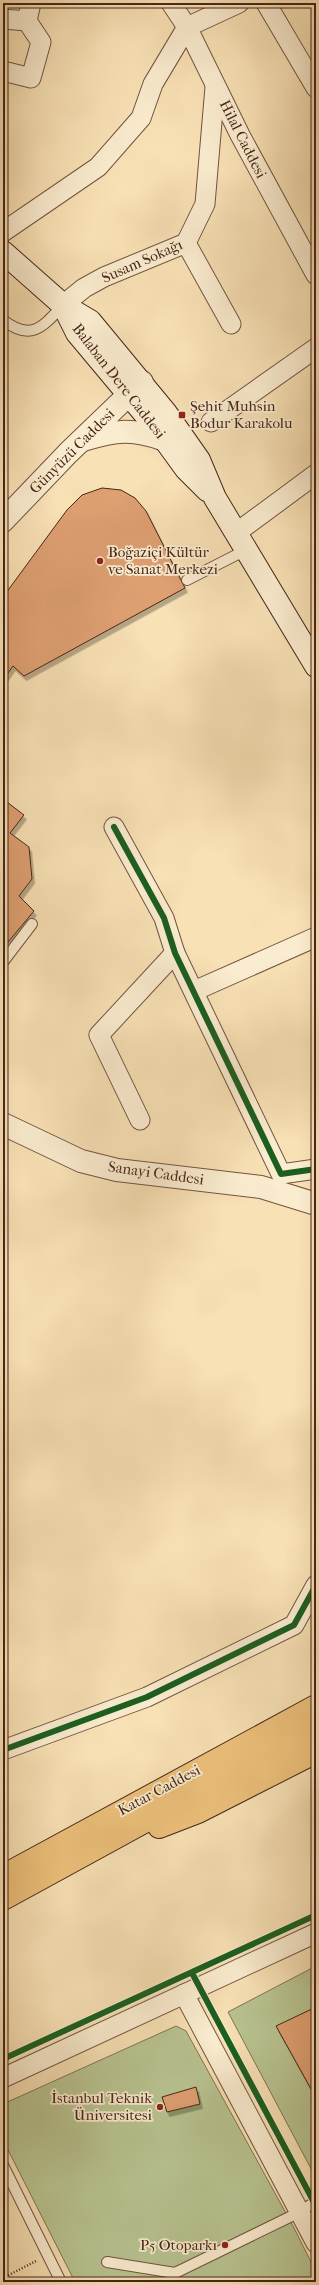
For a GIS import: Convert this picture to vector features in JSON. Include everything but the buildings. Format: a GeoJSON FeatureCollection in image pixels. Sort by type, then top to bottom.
{"type":"FeatureCollection","features":[{"type":"Feature","properties":{"kind":"main road","name":"Katar Caddesi"},"geometry":{"type":"LineString","coordinates":[[3,1876],[316,1706]]}},
{"type":"Feature","properties":{"kind":"main road"},"geometry":{"type":"LineString","coordinates":[[3,1899],[316,1728]]}},
{"type":"Feature","properties":{"kind":"main road"},"geometry":{"type":"LineString","coordinates":[[104,1843],[156,1828],[198,1812],[316,1752]]}},
{"type":"Feature","properties":{"kind":"street"},"geometry":{"type":"LineString","coordinates":[[3,71],[31,78],[41,42],[27,21],[31,3]]}},
{"type":"Feature","properties":{"kind":"street","name":"Hilal Caddesi"},"geometry":{"type":"LineString","coordinates":[[172,3],[187,27],[240,135],[316,275]]}},
{"type":"Feature","properties":{"kind":"street"},"geometry":{"type":"LineString","coordinates":[[3,232],[98,167],[141,118],[153,84],[172,55],[187,27],[237,3]]}},
{"type":"Feature","properties":{"kind":"street"},"geometry":{"type":"LineString","coordinates":[[266,3],[316,88]]}},
{"type":"Feature","properties":{"kind":"street"},"geometry":{"type":"LineString","coordinates":[[3,19],[27,21]]}},
{"type":"Feature","properties":{"kind":"street","name":"Susam Sokağı"},"geometry":{"type":"LineString","coordinates":[[63,305],[84,288],[104,277],[186,243],[205,204],[216,85]]}},
{"type":"Feature","properties":{"kind":"street"},"geometry":{"type":"LineString","coordinates":[[186,243],[231,324]]}},
{"type":"Feature","properties":{"kind":"street","name":"Balaban Dere Caddesi"},"geometry":{"type":"LineString","coordinates":[[3,252],[63,305],[90,321],[130,382],[165,440],[186,469],[215,498]]}},
{"type":"Feature","properties":{"kind":"street"},"geometry":{"type":"LineString","coordinates":[[211,422],[316,348]]}},
{"type":"Feature","properties":{"kind":"street","name":"Balaban Dere Caddesi"},"geometry":{"type":"LineString","coordinates":[[130,382],[166,413],[199,460],[215,498],[316,666]]}},
{"type":"Feature","properties":{"kind":"street","name":"Günyüzü Caddesi"},"geometry":{"type":"LineString","coordinates":[[3,520],[80,441],[130,382]]}},
{"type":"Feature","properties":{"kind":"street","name":"Günyüzü Caddesi"},"geometry":{"type":"LineString","coordinates":[[3,507],[130,382]]}},
{"type":"Feature","properties":{"kind":"street"},"geometry":{"type":"LineString","coordinates":[[80,441],[122,430],[146,433],[165,440]]}},
{"type":"Feature","properties":{"kind":"street"},"geometry":{"type":"LineString","coordinates":[[241,542],[316,474]]}},
{"type":"Feature","properties":{"kind":"street"},"geometry":{"type":"LineString","coordinates":[[114,827],[164,918],[175,953],[280,1174],[316,1169]]}},
{"type":"Feature","properties":{"kind":"street"},"geometry":{"type":"LineString","coordinates":[[194,991],[316,937]]}},
{"type":"Feature","properties":{"kind":"street"},"geometry":{"type":"LineString","coordinates":[[140,1120],[99,1036],[175,953]]}},
{"type":"Feature","properties":{"kind":"street","name":"Sanayi Caddesi"},"geometry":{"type":"LineString","coordinates":[[3,1124],[81,1161],[117,1170],[261,1187],[316,1204]]}},
{"type":"Feature","properties":{"kind":"street"},"geometry":{"type":"LineString","coordinates":[[3,1750],[147,1697],[294,1626],[316,1585]]}},
{"type":"Feature","properties":{"kind":"street"},"geometry":{"type":"LineString","coordinates":[[3,2078],[316,1933]]}},
{"type":"Feature","properties":{"kind":"street"},"geometry":{"type":"LineString","coordinates":[[184,1994],[316,2243]]}},
{"type":"Feature","properties":{"kind":"lane"},"geometry":{"type":"LineString","coordinates":[[3,320],[20,331],[32,331],[47,323],[63,305]]}},
{"type":"Feature","properties":{"kind":"lane"},"geometry":{"type":"LineString","coordinates":[[187,580],[241,542]]}},
{"type":"Feature","properties":{"kind":"lane"},"geometry":{"type":"LineString","coordinates":[[3,962],[32,924]]}},
{"type":"Feature","properties":{"kind":"lane"},"geometry":{"type":"LineString","coordinates":[[3,2165],[61,2282]]}},
{"type":"Feature","properties":{"kind":"lane"},"geometry":{"type":"LineString","coordinates":[[107,2262],[175,2273],[300,2212],[316,2201]]}},
{"type":"Feature","properties":{"kind":"path"},"geometry":{"type":"LineString","coordinates":[[3,2278],[48,2255]]}},
{"type":"Feature","properties":{"kind":"green space"},"geometry":{"type":"Polygon","coordinates":[[[316,1966],[316,2178],[228,2012],[316,1966]]]}},
{"type":"Feature","properties":{"kind":"green space"},"geometry":{"type":"Polygon","coordinates":[[[176,2026],[186,2031],[293,2226],[316,2272],[316,2282],[75,2282],[3,2140],[3,2104],[176,2026]]]}},
{"type":"Feature","properties":{"kind":"cycle path"},"geometry":{"type":"LineString","coordinates":[[114,827],[164,918],[175,953],[281,1174],[316,1169]]}},
{"type":"Feature","properties":{"kind":"cycle path"},"geometry":{"type":"LineString","coordinates":[[3,1750],[147,1697],[294,1625],[316,1585]]}},
{"type":"Feature","properties":{"kind":"cycle path"},"geometry":{"type":"LineString","coordinates":[[3,2059],[316,1915]]}},
{"type":"Feature","properties":{"kind":"cycle path"},"geometry":{"type":"LineString","coordinates":[[192,1973],[316,2206]]}},
{"type":"Feature","properties":{"kind":"place","name":"Şehit Muhsin Bodur Karakolu"},"geometry":{"type":"Point","coordinates":[182,415]}},
{"type":"Feature","properties":{"kind":"place","name":"Boğaziçi Kültür ve Sanat Merkezi"},"geometry":{"type":"Point","coordinates":[100,561]}},
{"type":"Feature","properties":{"kind":"place","name":"İstanbul Teknik Üniversitesi"},"geometry":{"type":"Point","coordinates":[160,2107]}},
{"type":"Feature","properties":{"kind":"place","name":"P5 Otoparkı"},"geometry":{"type":"Point","coordinates":[225,2245]}}]}
